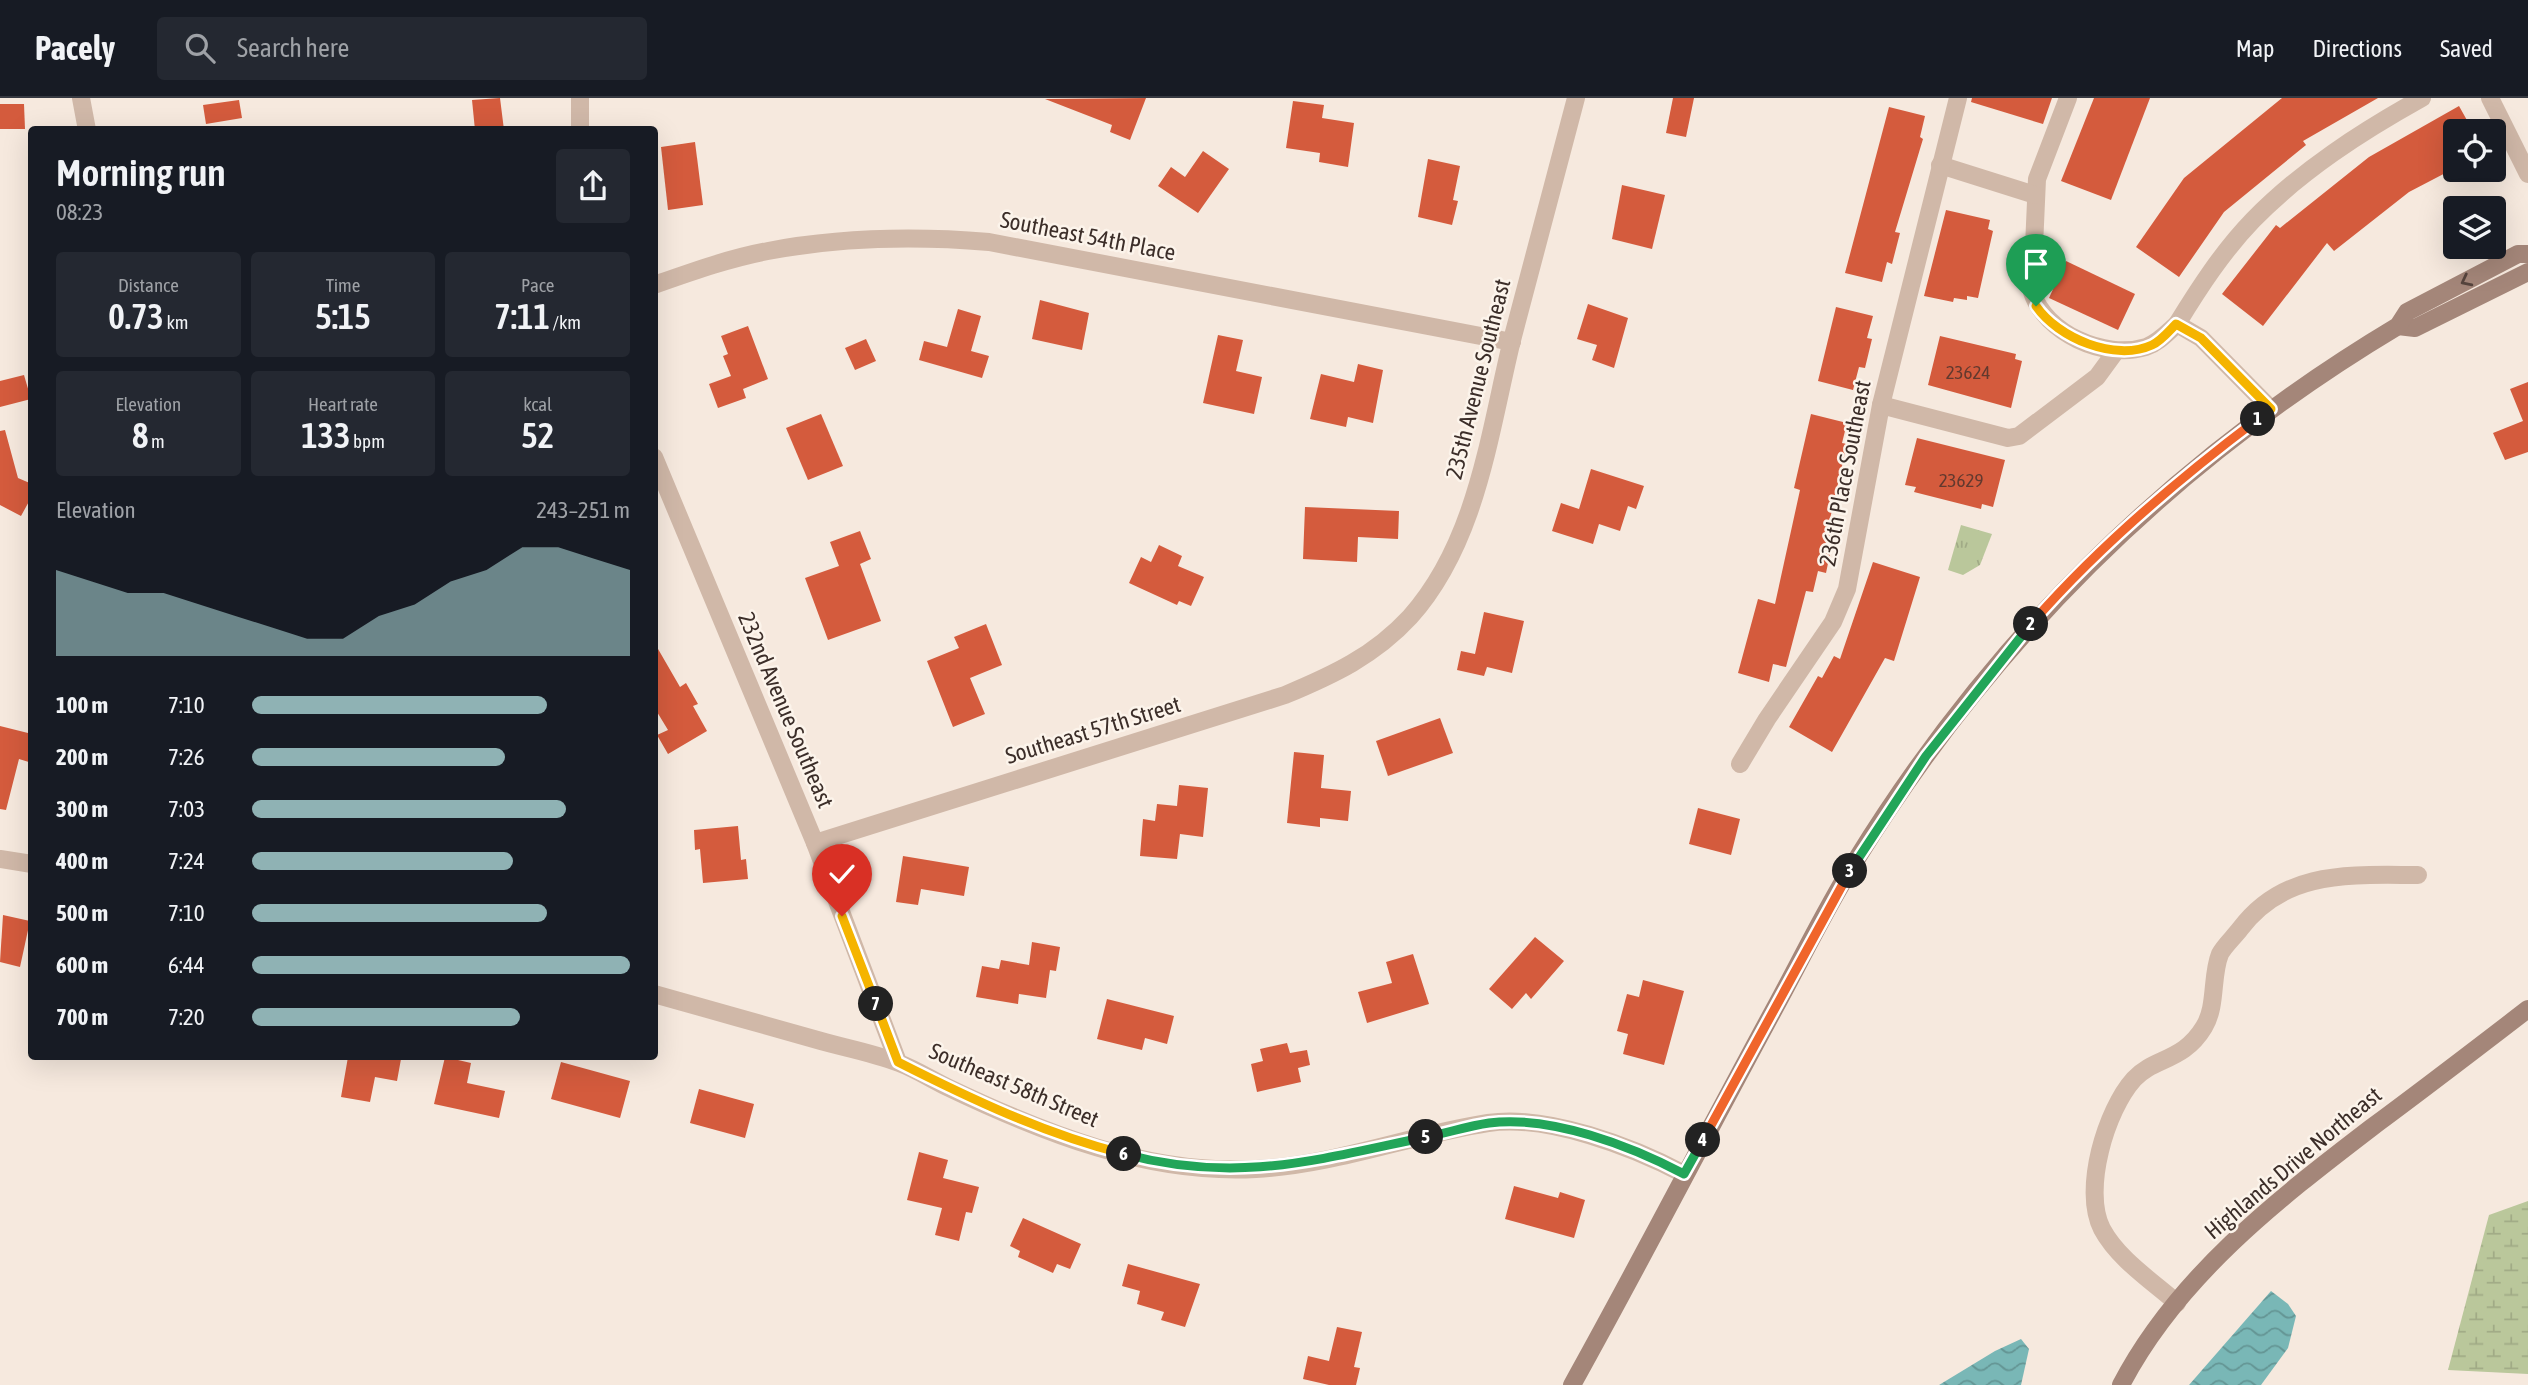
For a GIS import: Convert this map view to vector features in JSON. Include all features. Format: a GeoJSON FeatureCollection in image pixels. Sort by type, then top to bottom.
{"type":"FeatureCollection","features":[{"type":"Feature","properties":{"kind":"main road"},"geometry":{"type":"LineString","coordinates":[[1572,1385],[1855,861],[1926,756],[1980,685],[2045,607],[2119,534],[2192,469],[2271,409],[2398,326],[2407,312],[2518,254],[2528,254]]}},
{"type":"Feature","properties":{"kind":"main road"},"geometry":{"type":"LineString","coordinates":[[2398,326],[2415,328],[2528,272]]}},
{"type":"Feature","properties":{"kind":"main road","name":"Highlands Drive Northeast"},"geometry":{"type":"LineString","coordinates":[[2121,1385],[2144,1346],[2177,1303],[2234,1240],[2308,1177],[2528,1009]]}},
{"type":"Feature","properties":{"kind":"street"},"geometry":{"type":"LineString","coordinates":[[81,98],[86,126]]}},
{"type":"Feature","properties":{"kind":"street"},"geometry":{"type":"LineString","coordinates":[[580,98],[580,126]]}},
{"type":"Feature","properties":{"kind":"street","name":"235th Avenue Southeast"},"geometry":{"type":"LineString","coordinates":[[1379,648],[1411,616],[1435,582],[1459,540],[1482,470],[1512,342],[1576,98]]}},
{"type":"Feature","properties":{"kind":"street","name":"236th Place Southeast"},"geometry":{"type":"LineString","coordinates":[[1740,764],[1842,606],[1854,559],[1881,405],[1958,98]]}},
{"type":"Feature","properties":{"kind":"street"},"geometry":{"type":"LineString","coordinates":[[2068,98],[2043,158],[2035,195],[2032,292],[2036,306],[2054,326],[2094,345],[2116,351],[2155,344],[2176,324],[2218,262],[2243,232],[2296,180],[2329,155],[2422,98]]}},
{"type":"Feature","properties":{"kind":"street"},"geometry":{"type":"LineString","coordinates":[[2490,98],[2528,174]]}},
{"type":"Feature","properties":{"kind":"street"},"geometry":{"type":"LineString","coordinates":[[1940,165],[2035,195]]}},
{"type":"Feature","properties":{"kind":"street","name":"Southeast 54th Place"},"geometry":{"type":"LineString","coordinates":[[658,284],[765,251],[818,242],[934,238],[989,242],[1512,342]]}},
{"type":"Feature","properties":{"kind":"street"},"geometry":{"type":"LineString","coordinates":[[2176,324],[2201,338],[2271,409]]}},
{"type":"Feature","properties":{"kind":"street"},"geometry":{"type":"LineString","coordinates":[[1881,405],[2008,438],[2019,436],[2097,377],[2116,351]]}},
{"type":"Feature","properties":{"kind":"street","name":"232nd Avenue Southeast"},"geometry":{"type":"LineString","coordinates":[[658,467],[815,842],[898,1062]]}},
{"type":"Feature","properties":{"kind":"street","name":"Southeast 57th Street"},"geometry":{"type":"LineString","coordinates":[[815,842],[1285,695],[1344,670],[1379,648]]}},
{"type":"Feature","properties":{"kind":"street"},"geometry":{"type":"LineString","coordinates":[[0,859],[28,863]]}},
{"type":"Feature","properties":{"kind":"street"},"geometry":{"type":"LineString","coordinates":[[2177,1303],[2115,1245],[2102,1229],[2097,1212],[2097,1167],[2118,1101],[2136,1077],[2184,1052],[2206,1025],[2220,955],[2260,906],[2276,895],[2334,875],[2418,875]]}},
{"type":"Feature","properties":{"kind":"street","name":"Southeast 58th Street"},"geometry":{"type":"LineString","coordinates":[[658,996],[898,1062],[947,1087],[1065,1137],[1158,1163],[1199,1169],[1256,1169],[1303,1164],[1491,1123],[1532,1125],[1587,1135],[1643,1152],[1684,1174]]}},
{"type":"Feature","properties":{"kind":"green space"},"geometry":{"type":"Polygon","coordinates":[[[1961,525],[1992,534],[1980,565],[1963,575],[1948,570],[1961,525]]]}},
{"type":"Feature","properties":{"kind":"green space"},"geometry":{"type":"Polygon","coordinates":[[[2528,1201],[2528,1374],[2448,1370],[2489,1215],[2528,1201]]]}},
{"type":"Feature","properties":{"kind":"water"},"geometry":{"type":"Polygon","coordinates":[[[2271,1291],[2288,1304],[2296,1316],[2288,1348],[2261,1385],[2189,1385],[2271,1291]]]}},
{"type":"Feature","properties":{"kind":"water"},"geometry":{"type":"Polygon","coordinates":[[[2021,1339],[2029,1349],[2021,1385],[1939,1385],[1995,1351],[2021,1339]]]}},
{"type":"Feature","properties":{"kind":"building"},"geometry":{"type":"Polygon","coordinates":[[[500,98],[504,126],[475,126],[472,100],[500,98]]]}},
{"type":"Feature","properties":{"kind":"building"},"geometry":{"type":"Polygon","coordinates":[[[1146,98],[1130,140],[1110,132],[1112,125],[1045,99],[1146,98]]]}},
{"type":"Feature","properties":{"kind":"building"},"geometry":{"type":"Polygon","coordinates":[[[1673,98],[1694,98],[1686,137],[1666,133],[1673,98]]]}},
{"type":"Feature","properties":{"kind":"building"},"geometry":{"type":"Polygon","coordinates":[[[1972,98],[2052,98],[2043,124],[1971,102],[1972,98]]]}},
{"type":"Feature","properties":{"kind":"building"},"geometry":{"type":"Polygon","coordinates":[[[2094,98],[2150,98],[2111,200],[2061,181],[2094,98]]]}},
{"type":"Feature","properties":{"kind":"building"},"geometry":{"type":"Polygon","coordinates":[[[2282,98],[2378,98],[2303,141],[2306,145],[2224,212],[2179,277],[2136,247],[2184,178],[2282,98]]]}},
{"type":"Feature","properties":{"kind":"building"},"geometry":{"type":"Polygon","coordinates":[[[239,100],[242,118],[206,124],[203,105],[239,100]]]}},
{"type":"Feature","properties":{"kind":"building"},"geometry":{"type":"Polygon","coordinates":[[[1293,101],[1324,105],[1322,118],[1354,123],[1348,167],[1319,162],[1320,153],[1286,148],[1293,101]]]}},
{"type":"Feature","properties":{"kind":"building"},"geometry":{"type":"Polygon","coordinates":[[[0,104],[24,104],[25,129],[0,129],[0,104]]]}},
{"type":"Feature","properties":{"kind":"building"},"geometry":{"type":"Polygon","coordinates":[[[2459,106],[2466,119],[2443,119],[2443,174],[2409,192],[2334,251],[2327,243],[2263,326],[2222,294],[2276,225],[2280,228],[2369,157],[2459,106]]]}},
{"type":"Feature","properties":{"kind":"building"},"geometry":{"type":"Polygon","coordinates":[[[1889,107],[1925,116],[1920,137],[1923,139],[1895,232],[1900,233],[1892,264],[1887,262],[1882,282],[1845,273],[1889,107]]]}},
{"type":"Feature","properties":{"kind":"building"},"geometry":{"type":"Polygon","coordinates":[[[695,142],[703,205],[668,210],[661,147],[695,142]]]}},
{"type":"Feature","properties":{"kind":"building"},"geometry":{"type":"Polygon","coordinates":[[[1203,151],[1229,169],[1198,213],[1158,186],[1171,167],[1185,177],[1203,151]]]}},
{"type":"Feature","properties":{"kind":"building"},"geometry":{"type":"Polygon","coordinates":[[[1428,159],[1460,166],[1453,200],[1458,201],[1452,225],[1418,217],[1428,159]]]}},
{"type":"Feature","properties":{"kind":"building"},"geometry":{"type":"Polygon","coordinates":[[[1622,185],[1665,195],[1652,249],[1612,239],[1622,185]]]}},
{"type":"Feature","properties":{"kind":"building"},"geometry":{"type":"Polygon","coordinates":[[[1946,210],[1990,220],[1988,229],[1993,231],[1978,298],[1954,298],[1953,302],[1924,296],[1946,210]]]}},
{"type":"Feature","properties":{"kind":"building"},"geometry":{"type":"Polygon","coordinates":[[[2066,261],[2135,294],[2118,330],[2049,298],[2066,261]]]}},
{"type":"Feature","properties":{"kind":"building"},"geometry":{"type":"Polygon","coordinates":[[[1040,300],[1089,313],[1082,350],[1032,339],[1040,300]]]}},
{"type":"Feature","properties":{"kind":"building"},"geometry":{"type":"Polygon","coordinates":[[[1588,304],[1628,318],[1614,368],[1592,360],[1597,345],[1577,339],[1588,304]]]}},
{"type":"Feature","properties":{"kind":"building"},"geometry":{"type":"Polygon","coordinates":[[[1836,307],[1873,316],[1867,338],[1872,339],[1865,368],[1859,367],[1853,390],[1818,381],[1836,307]]]}},
{"type":"Feature","properties":{"kind":"building"},"geometry":{"type":"Polygon","coordinates":[[[958,309],[981,316],[971,351],[989,356],[982,378],[919,360],[924,341],[947,347],[958,309]]]}},
{"type":"Feature","properties":{"kind":"building"},"geometry":{"type":"Polygon","coordinates":[[[748,326],[768,379],[743,389],[746,398],[718,408],[709,384],[731,376],[723,356],[728,354],[721,336],[748,326]]]}},
{"type":"Feature","properties":{"kind":"building"},"geometry":{"type":"Polygon","coordinates":[[[1218,335],[1243,340],[1236,371],[1262,377],[1254,414],[1203,403],[1218,335]]]}},
{"type":"Feature","properties":{"kind":"building"},"geometry":{"type":"Polygon","coordinates":[[[1940,336],[2016,354],[2015,359],[2022,361],[2011,408],[1928,385],[1940,336]]]}},
{"type":"Feature","properties":{"kind":"building"},"geometry":{"type":"Polygon","coordinates":[[[866,339],[876,361],[855,370],[845,348],[866,339]]]}},
{"type":"Feature","properties":{"kind":"building"},"geometry":{"type":"Polygon","coordinates":[[[1358,364],[1383,370],[1373,423],[1348,417],[1346,427],[1310,419],[1321,374],[1354,382],[1358,364]]]}},
{"type":"Feature","properties":{"kind":"building"},"geometry":{"type":"Polygon","coordinates":[[[24,375],[28,400],[0,407],[0,381],[24,375]]]}},
{"type":"Feature","properties":{"kind":"building"},"geometry":{"type":"Polygon","coordinates":[[[2528,382],[2528,452],[2505,460],[2493,433],[2523,421],[2510,389],[2528,382]]]}},
{"type":"Feature","properties":{"kind":"building"},"geometry":{"type":"Polygon","coordinates":[[[821,414],[843,466],[808,480],[786,428],[821,414]]]}},
{"type":"Feature","properties":{"kind":"building"},"geometry":{"type":"Polygon","coordinates":[[[1811,414],[1847,423],[1842,443],[1847,444],[1830,519],[1833,520],[1828,543],[1832,544],[1826,573],[1818,571],[1813,592],[1806,591],[1786,667],[1773,664],[1769,682],[1738,673],[1758,599],[1775,604],[1800,490],[1794,488],[1811,414]]]}},
{"type":"Feature","properties":{"kind":"building"},"geometry":{"type":"Polygon","coordinates":[[[5,430],[18,478],[28,482],[28,503],[21,516],[0,505],[0,431],[5,430]]]}},
{"type":"Feature","properties":{"kind":"building"},"geometry":{"type":"Polygon","coordinates":[[[1917,438],[2005,460],[1993,507],[1982,504],[1981,509],[1914,492],[1916,487],[1905,485],[1917,438]]]}},
{"type":"Feature","properties":{"kind":"building"},"geometry":{"type":"Polygon","coordinates":[[[1591,469],[1644,486],[1636,509],[1628,506],[1620,531],[1599,524],[1593,544],[1552,531],[1561,503],[1579,509],[1591,469]]]}},
{"type":"Feature","properties":{"kind":"building"},"geometry":{"type":"Polygon","coordinates":[[[1305,507],[1399,511],[1398,539],[1358,537],[1357,562],[1303,559],[1305,507]]]}},
{"type":"Feature","properties":{"kind":"building"},"geometry":{"type":"Polygon","coordinates":[[[860,531],[871,559],[860,564],[881,621],[828,640],[805,578],[839,566],[830,542],[860,531]]]}},
{"type":"Feature","properties":{"kind":"building"},"geometry":{"type":"Polygon","coordinates":[[[1159,545],[1182,556],[1178,566],[1204,577],[1191,606],[1179,601],[1177,605],[1129,583],[1141,557],[1151,562],[1159,545]]]}},
{"type":"Feature","properties":{"kind":"building"},"geometry":{"type":"Polygon","coordinates":[[[1873,562],[1920,577],[1894,661],[1885,658],[1832,752],[1789,727],[1818,676],[1822,678],[1834,656],[1840,659],[1873,562]]]}},
{"type":"Feature","properties":{"kind":"building"},"geometry":{"type":"Polygon","coordinates":[[[1484,612],[1524,621],[1512,673],[1487,667],[1484,676],[1457,670],[1461,651],[1475,654],[1484,612]]]}},
{"type":"Feature","properties":{"kind":"building"},"geometry":{"type":"Polygon","coordinates":[[[986,624],[1002,665],[970,678],[985,714],[953,727],[927,661],[959,648],[954,637],[986,624]]]}},
{"type":"Feature","properties":{"kind":"building"},"geometry":{"type":"Polygon","coordinates":[[[658,649],[680,687],[686,683],[698,704],[693,706],[707,731],[668,754],[658,735],[668,730],[658,714],[658,649]]]}},
{"type":"Feature","properties":{"kind":"building"},"geometry":{"type":"Polygon","coordinates":[[[1440,718],[1453,753],[1388,776],[1376,741],[1440,718]]]}},
{"type":"Feature","properties":{"kind":"building"},"geometry":{"type":"Polygon","coordinates":[[[0,726],[28,733],[28,762],[19,759],[6,810],[0,809],[0,726]]]}},
{"type":"Feature","properties":{"kind":"building"},"geometry":{"type":"Polygon","coordinates":[[[1294,752],[1324,755],[1321,788],[1351,791],[1348,821],[1320,818],[1320,827],[1287,823],[1294,752]]]}},
{"type":"Feature","properties":{"kind":"building"},"geometry":{"type":"Polygon","coordinates":[[[1179,785],[1208,788],[1203,837],[1180,834],[1177,859],[1140,856],[1143,819],[1155,821],[1157,804],[1177,806],[1179,785]]]}},
{"type":"Feature","properties":{"kind":"building"},"geometry":{"type":"Polygon","coordinates":[[[1698,808],[1740,819],[1731,855],[1689,844],[1698,808]]]}},
{"type":"Feature","properties":{"kind":"building"},"geometry":{"type":"Polygon","coordinates":[[[738,826],[741,860],[746,859],[748,879],[703,883],[700,849],[695,850],[694,830],[738,826]]]}},
{"type":"Feature","properties":{"kind":"building"},"geometry":{"type":"Polygon","coordinates":[[[903,856],[969,867],[964,896],[921,889],[918,905],[896,902],[903,856]]]}},
{"type":"Feature","properties":{"kind":"building"},"geometry":{"type":"Polygon","coordinates":[[[3,915],[28,921],[20,967],[0,962],[3,915]]]}},
{"type":"Feature","properties":{"kind":"building"},"geometry":{"type":"Polygon","coordinates":[[[1535,937],[1564,961],[1531,999],[1526,993],[1512,1009],[1489,989],[1535,937]]]}},
{"type":"Feature","properties":{"kind":"building"},"geometry":{"type":"Polygon","coordinates":[[[1032,942],[1060,947],[1056,971],[1050,970],[1046,998],[1019,994],[1018,1004],[976,997],[982,966],[999,969],[1001,960],[1029,965],[1032,942]]]}},
{"type":"Feature","properties":{"kind":"building"},"geometry":{"type":"Polygon","coordinates":[[[1413,954],[1429,1004],[1367,1023],[1358,992],[1392,983],[1386,962],[1413,954]]]}},
{"type":"Feature","properties":{"kind":"building"},"geometry":{"type":"Polygon","coordinates":[[[1643,980],[1684,991],[1664,1065],[1623,1054],[1628,1034],[1617,1031],[1627,994],[1639,997],[1643,980]]]}},
{"type":"Feature","properties":{"kind":"building"},"geometry":{"type":"Polygon","coordinates":[[[1107,999],[1174,1016],[1167,1044],[1145,1038],[1142,1050],[1097,1039],[1107,999]]]}},
{"type":"Feature","properties":{"kind":"building"},"geometry":{"type":"Polygon","coordinates":[[[1287,1043],[1290,1053],[1307,1050],[1310,1065],[1298,1068],[1301,1082],[1257,1092],[1251,1064],[1263,1061],[1260,1049],[1287,1043]]]}},
{"type":"Feature","properties":{"kind":"building"},"geometry":{"type":"Polygon","coordinates":[[[347,1060],[401,1060],[397,1081],[375,1077],[370,1102],[341,1097],[347,1060]]]}},
{"type":"Feature","properties":{"kind":"building"},"geometry":{"type":"Polygon","coordinates":[[[444,1060],[471,1063],[467,1083],[505,1091],[499,1118],[434,1104],[444,1060]]]}},
{"type":"Feature","properties":{"kind":"building"},"geometry":{"type":"Polygon","coordinates":[[[561,1062],[630,1081],[620,1118],[551,1099],[561,1062]]]}},
{"type":"Feature","properties":{"kind":"building"},"geometry":{"type":"Polygon","coordinates":[[[699,1089],[754,1104],[745,1138],[690,1123],[699,1089]]]}},
{"type":"Feature","properties":{"kind":"building"},"geometry":{"type":"Polygon","coordinates":[[[919,1152],[948,1160],[943,1178],[979,1187],[972,1213],[966,1212],[959,1241],[935,1235],[942,1208],[907,1200],[919,1152]]]}},
{"type":"Feature","properties":{"kind":"building"},"geometry":{"type":"Polygon","coordinates":[[[1514,1186],[1558,1198],[1560,1192],[1585,1200],[1574,1238],[1505,1219],[1514,1186]]]}},
{"type":"Feature","properties":{"kind":"building"},"geometry":{"type":"Polygon","coordinates":[[[1023,1218],[1081,1244],[1070,1269],[1057,1264],[1053,1273],[1018,1257],[1020,1251],[1010,1246],[1023,1218]]]}},
{"type":"Feature","properties":{"kind":"building"},"geometry":{"type":"Polygon","coordinates":[[[1128,1264],[1200,1284],[1185,1327],[1161,1320],[1164,1312],[1137,1304],[1140,1291],[1122,1286],[1128,1264]]]}},
{"type":"Feature","properties":{"kind":"building"},"geometry":{"type":"Polygon","coordinates":[[[1337,1327],[1362,1332],[1354,1367],[1360,1368],[1356,1385],[1329,1385],[1303,1379],[1308,1356],[1329,1361],[1337,1327]]]}},
{"type":"Feature","properties":{"kind":"route"},"geometry":{"type":"LineString","coordinates":[[842,916],[898,1062],[947,1087],[1065,1137],[1158,1163],[1199,1169],[1256,1169],[1303,1164],[1491,1123],[1532,1125],[1587,1135],[1643,1152],[1684,1174],[1855,861],[1926,756],[1995,666],[2045,607],[2119,534],[2192,469],[2271,409],[2229,363],[2201,338],[2176,324],[2155,344],[2134,350],[2116,351],[2094,345],[2054,326],[2036,306]]}}]}
